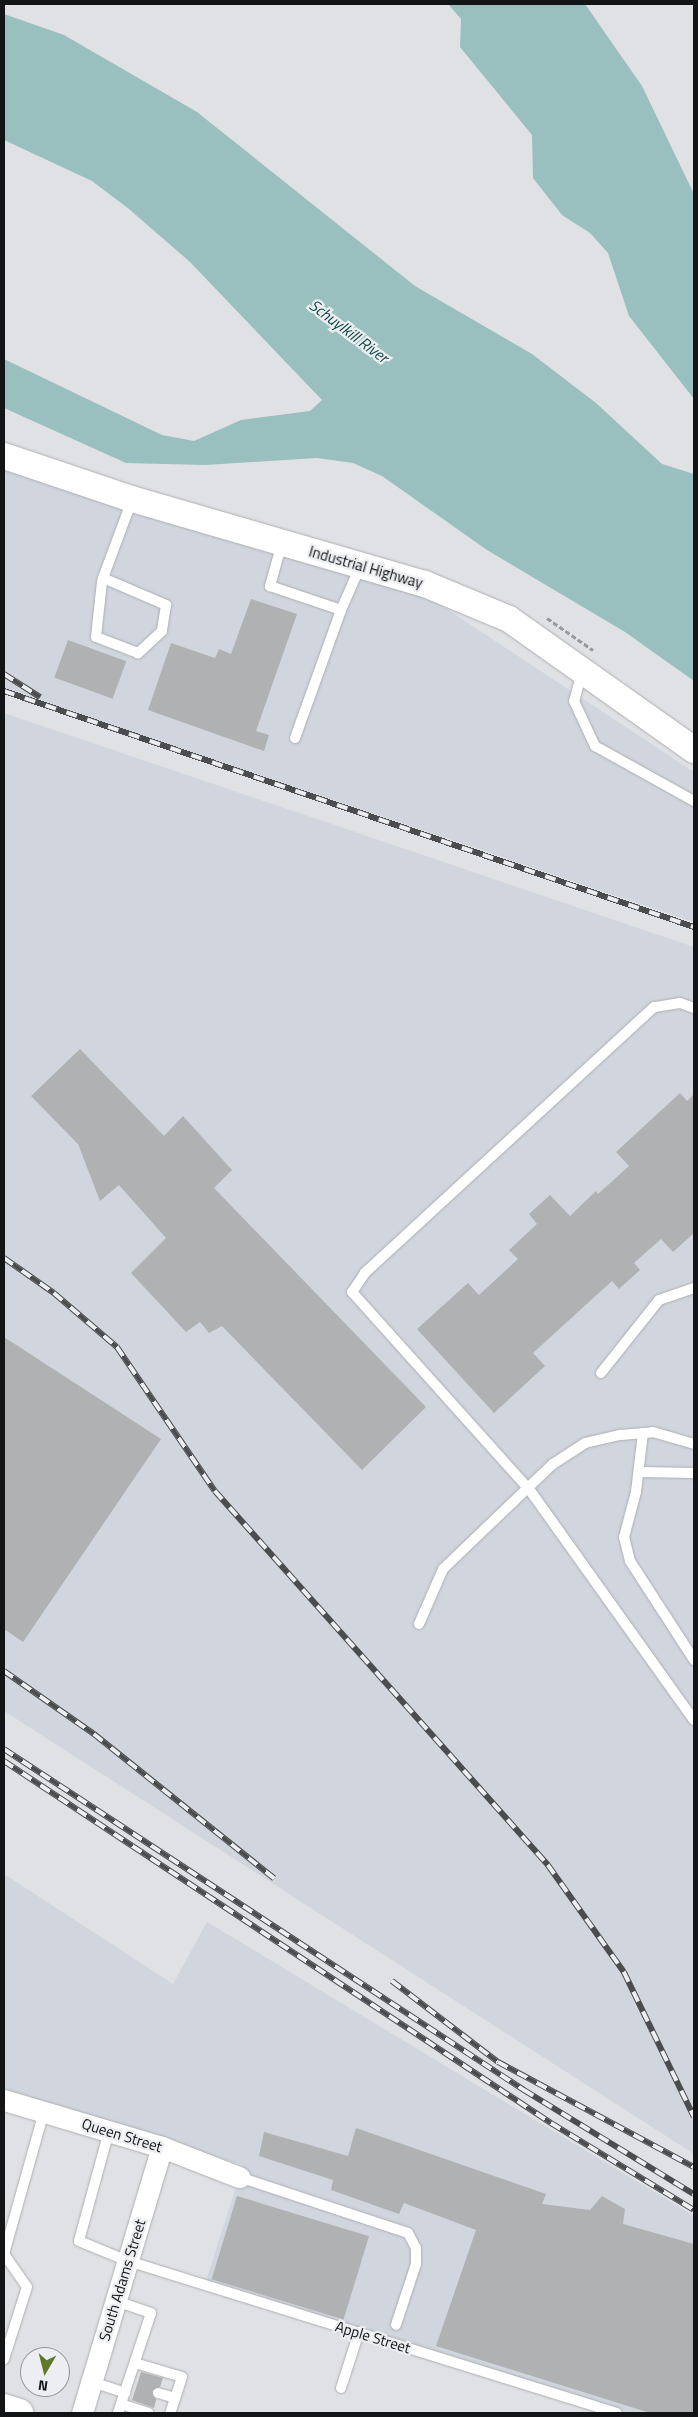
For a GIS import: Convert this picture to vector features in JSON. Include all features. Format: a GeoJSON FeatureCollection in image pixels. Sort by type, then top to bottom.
{"type":"FeatureCollection","features":[{"type":"Feature","properties":{"kind":"main road"},"geometry":{"type":"LineString","coordinates":[[4,2408],[19,2413]]}},
{"type":"Feature","properties":{"kind":"street","name":"Industrial Highway"},"geometry":{"type":"LineString","coordinates":[[4,456],[132,499],[425,584],[509,619],[583,668],[694,750]]}},
{"type":"Feature","properties":{"kind":"street","name":"Queen Street"},"geometry":{"type":"LineString","coordinates":[[4,2100],[162,2147],[239,2177]]}},
{"type":"Feature","properties":{"kind":"street","name":"South Adams Street"},"geometry":{"type":"LineString","coordinates":[[82,2413],[162,2147]]}},
{"type":"Feature","properties":{"kind":"lane"},"geometry":{"type":"LineString","coordinates":[[104,578],[166,605],[162,631],[138,653],[96,637],[104,578],[132,499]]}},
{"type":"Feature","properties":{"kind":"lane"},"geometry":{"type":"LineString","coordinates":[[282,543],[270,586],[341,610]]}},
{"type":"Feature","properties":{"kind":"lane"},"geometry":{"type":"LineString","coordinates":[[295,738],[341,610],[361,566]]}},
{"type":"Feature","properties":{"kind":"lane"},"geometry":{"type":"LineString","coordinates":[[583,668],[574,702],[594,746],[694,801]]}},
{"type":"Feature","properties":{"kind":"lane"},"geometry":{"type":"LineString","coordinates":[[694,1008],[680,1003],[654,1008],[365,1273],[352,1292],[529,1489],[694,1720]]}},
{"type":"Feature","properties":{"kind":"lane"},"geometry":{"type":"LineString","coordinates":[[602,1373],[658,1300],[694,1288]]}},
{"type":"Feature","properties":{"kind":"lane"},"geometry":{"type":"LineString","coordinates":[[643,1433],[640,1472],[624,1537],[630,1561],[694,1660]]}},
{"type":"Feature","properties":{"kind":"lane"},"geometry":{"type":"LineString","coordinates":[[419,1624],[443,1569],[529,1489],[552,1464],[585,1443],[643,1433],[694,1444]]}},
{"type":"Feature","properties":{"kind":"lane"},"geometry":{"type":"LineString","coordinates":[[640,1472],[694,1473]]}},
{"type":"Feature","properties":{"kind":"lane"},"geometry":{"type":"LineString","coordinates":[[4,2359],[27,2287],[4,2254],[44,2112]]}},
{"type":"Feature","properties":{"kind":"lane","name":"Apple Street"},"geometry":{"type":"LineString","coordinates":[[109,2131],[79,2241],[128,2261],[617,2413]]}},
{"type":"Feature","properties":{"kind":"lane"},"geometry":{"type":"LineString","coordinates":[[239,2177],[408,2233],[416,2248],[416,2264],[396,2325]]}},
{"type":"Feature","properties":{"kind":"lane"},"geometry":{"type":"LineString","coordinates":[[116,2302],[151,2313],[135,2363],[130,2388],[119,2409],[149,2413]]}},
{"type":"Feature","properties":{"kind":"lane"},"geometry":{"type":"LineString","coordinates":[[341,2388],[359,2332]]}},
{"type":"Feature","properties":{"kind":"lane"},"geometry":{"type":"LineString","coordinates":[[135,2363],[182,2377],[170,2413]]}},
{"type":"Feature","properties":{"kind":"lane"},"geometry":{"type":"LineString","coordinates":[[92,2382],[130,2388]]}},
{"type":"Feature","properties":{"kind":"lane"},"geometry":{"type":"LineString","coordinates":[[158,2393],[175,2398]]}},
{"type":"Feature","properties":{"kind":"shaded area"},"geometry":{"type":"Polygon","coordinates":[[[4,454],[433,600],[694,772],[694,922],[4,689],[4,454]]]}},
{"type":"Feature","properties":{"kind":"shaded area"},"geometry":{"type":"Polygon","coordinates":[[[4,713],[694,947],[694,2154],[4,1711],[4,713]]]}},
{"type":"Feature","properties":{"kind":"shaded area"},"geometry":{"type":"Polygon","coordinates":[[[4,1874],[173,1984],[207,1922],[694,2216],[694,2413],[629,2413],[206,2281],[243,2165],[4,2091],[4,1874]]]}},
{"type":"Feature","properties":{"kind":"water"},"geometry":{"type":"Polygon","coordinates":[[[448,4],[585,4],[642,86],[694,194],[694,399],[629,316],[608,253],[590,233],[562,215],[533,178],[532,135],[460,47],[461,19],[448,4]]]}},
{"type":"Feature","properties":{"kind":"water","name":"Schuylkill River"},"geometry":{"type":"Polygon","coordinates":[[[4,14],[64,35],[197,112],[415,286],[532,354],[596,403],[662,464],[694,474],[694,681],[625,632],[487,550],[382,476],[353,463],[317,458],[205,465],[126,463],[4,408],[4,359],[162,435],[194,441],[241,420],[310,411],[322,400],[190,262],[129,209],[92,181],[4,140],[4,14]]]}},
{"type":"Feature","properties":{"kind":"building"},"geometry":{"type":"Polygon","coordinates":[[[251,599],[297,614],[256,731],[269,735],[264,751],[148,710],[171,643],[215,658],[219,649],[231,654],[251,599]]]}},
{"type":"Feature","properties":{"kind":"building"},"geometry":{"type":"Polygon","coordinates":[[[68,640],[126,661],[113,699],[54,678],[68,640]]]}},
{"type":"Feature","properties":{"kind":"building"},"geometry":{"type":"Polygon","coordinates":[[[80,1049],[164,1136],[183,1116],[232,1170],[214,1188],[426,1407],[362,1470],[222,1326],[209,1333],[200,1322],[186,1332],[131,1273],[166,1238],[119,1185],[100,1201],[78,1144],[31,1096],[80,1049]]]}},
{"type":"Feature","properties":{"kind":"building"},"geometry":{"type":"Polygon","coordinates":[[[680,1093],[687,1101],[694,1094],[694,1233],[673,1252],[661,1239],[634,1263],[640,1270],[619,1289],[612,1281],[533,1353],[545,1366],[494,1413],[417,1329],[468,1283],[479,1295],[518,1259],[509,1250],[537,1224],[529,1214],[550,1195],[570,1216],[596,1191],[598,1194],[629,1166],[616,1152],[680,1093]]]}},
{"type":"Feature","properties":{"kind":"building"},"geometry":{"type":"Polygon","coordinates":[[[4,1337],[161,1439],[23,1642],[4,1629],[4,1337]]]}},
{"type":"Feature","properties":{"kind":"building"},"geometry":{"type":"Polygon","coordinates":[[[356,2128],[546,2194],[542,2204],[590,2210],[602,2196],[625,2209],[623,2224],[694,2244],[694,2413],[650,2413],[436,2346],[476,2230],[404,2203],[399,2214],[331,2190],[333,2180],[259,2156],[264,2132],[348,2156],[356,2128]]]}},
{"type":"Feature","properties":{"kind":"building"},"geometry":{"type":"Polygon","coordinates":[[[237,2196],[369,2236],[344,2320],[212,2279],[237,2196]]]}},
{"type":"Feature","properties":{"kind":"building"},"geometry":{"type":"Polygon","coordinates":[[[141,2372],[163,2378],[160,2387],[152,2391],[156,2400],[154,2408],[132,2400],[141,2372]]]}},
{"type":"Feature","properties":{"kind":"railway"},"geometry":{"type":"LineString","coordinates":[[4,674],[40,697]]}},
{"type":"Feature","properties":{"kind":"railway"},"geometry":{"type":"LineString","coordinates":[[4,691],[694,927]]}},
{"type":"Feature","properties":{"kind":"railway"},"geometry":{"type":"LineString","coordinates":[[4,1258],[54,1293],[117,1347],[215,1491],[548,1865],[624,1972],[694,2117]]}},
{"type":"Feature","properties":{"kind":"railway"},"geometry":{"type":"LineString","coordinates":[[4,1671],[94,1734],[274,1878]]}},
{"type":"Feature","properties":{"kind":"railway"},"geometry":{"type":"LineString","coordinates":[[4,1749],[524,2090],[694,2194]]}},
{"type":"Feature","properties":{"kind":"railway"},"geometry":{"type":"LineString","coordinates":[[4,1761],[551,2123],[694,2210]]}},
{"type":"Feature","properties":{"kind":"railway"},"geometry":{"type":"LineString","coordinates":[[392,1981],[498,2062],[694,2167]]}}]}
